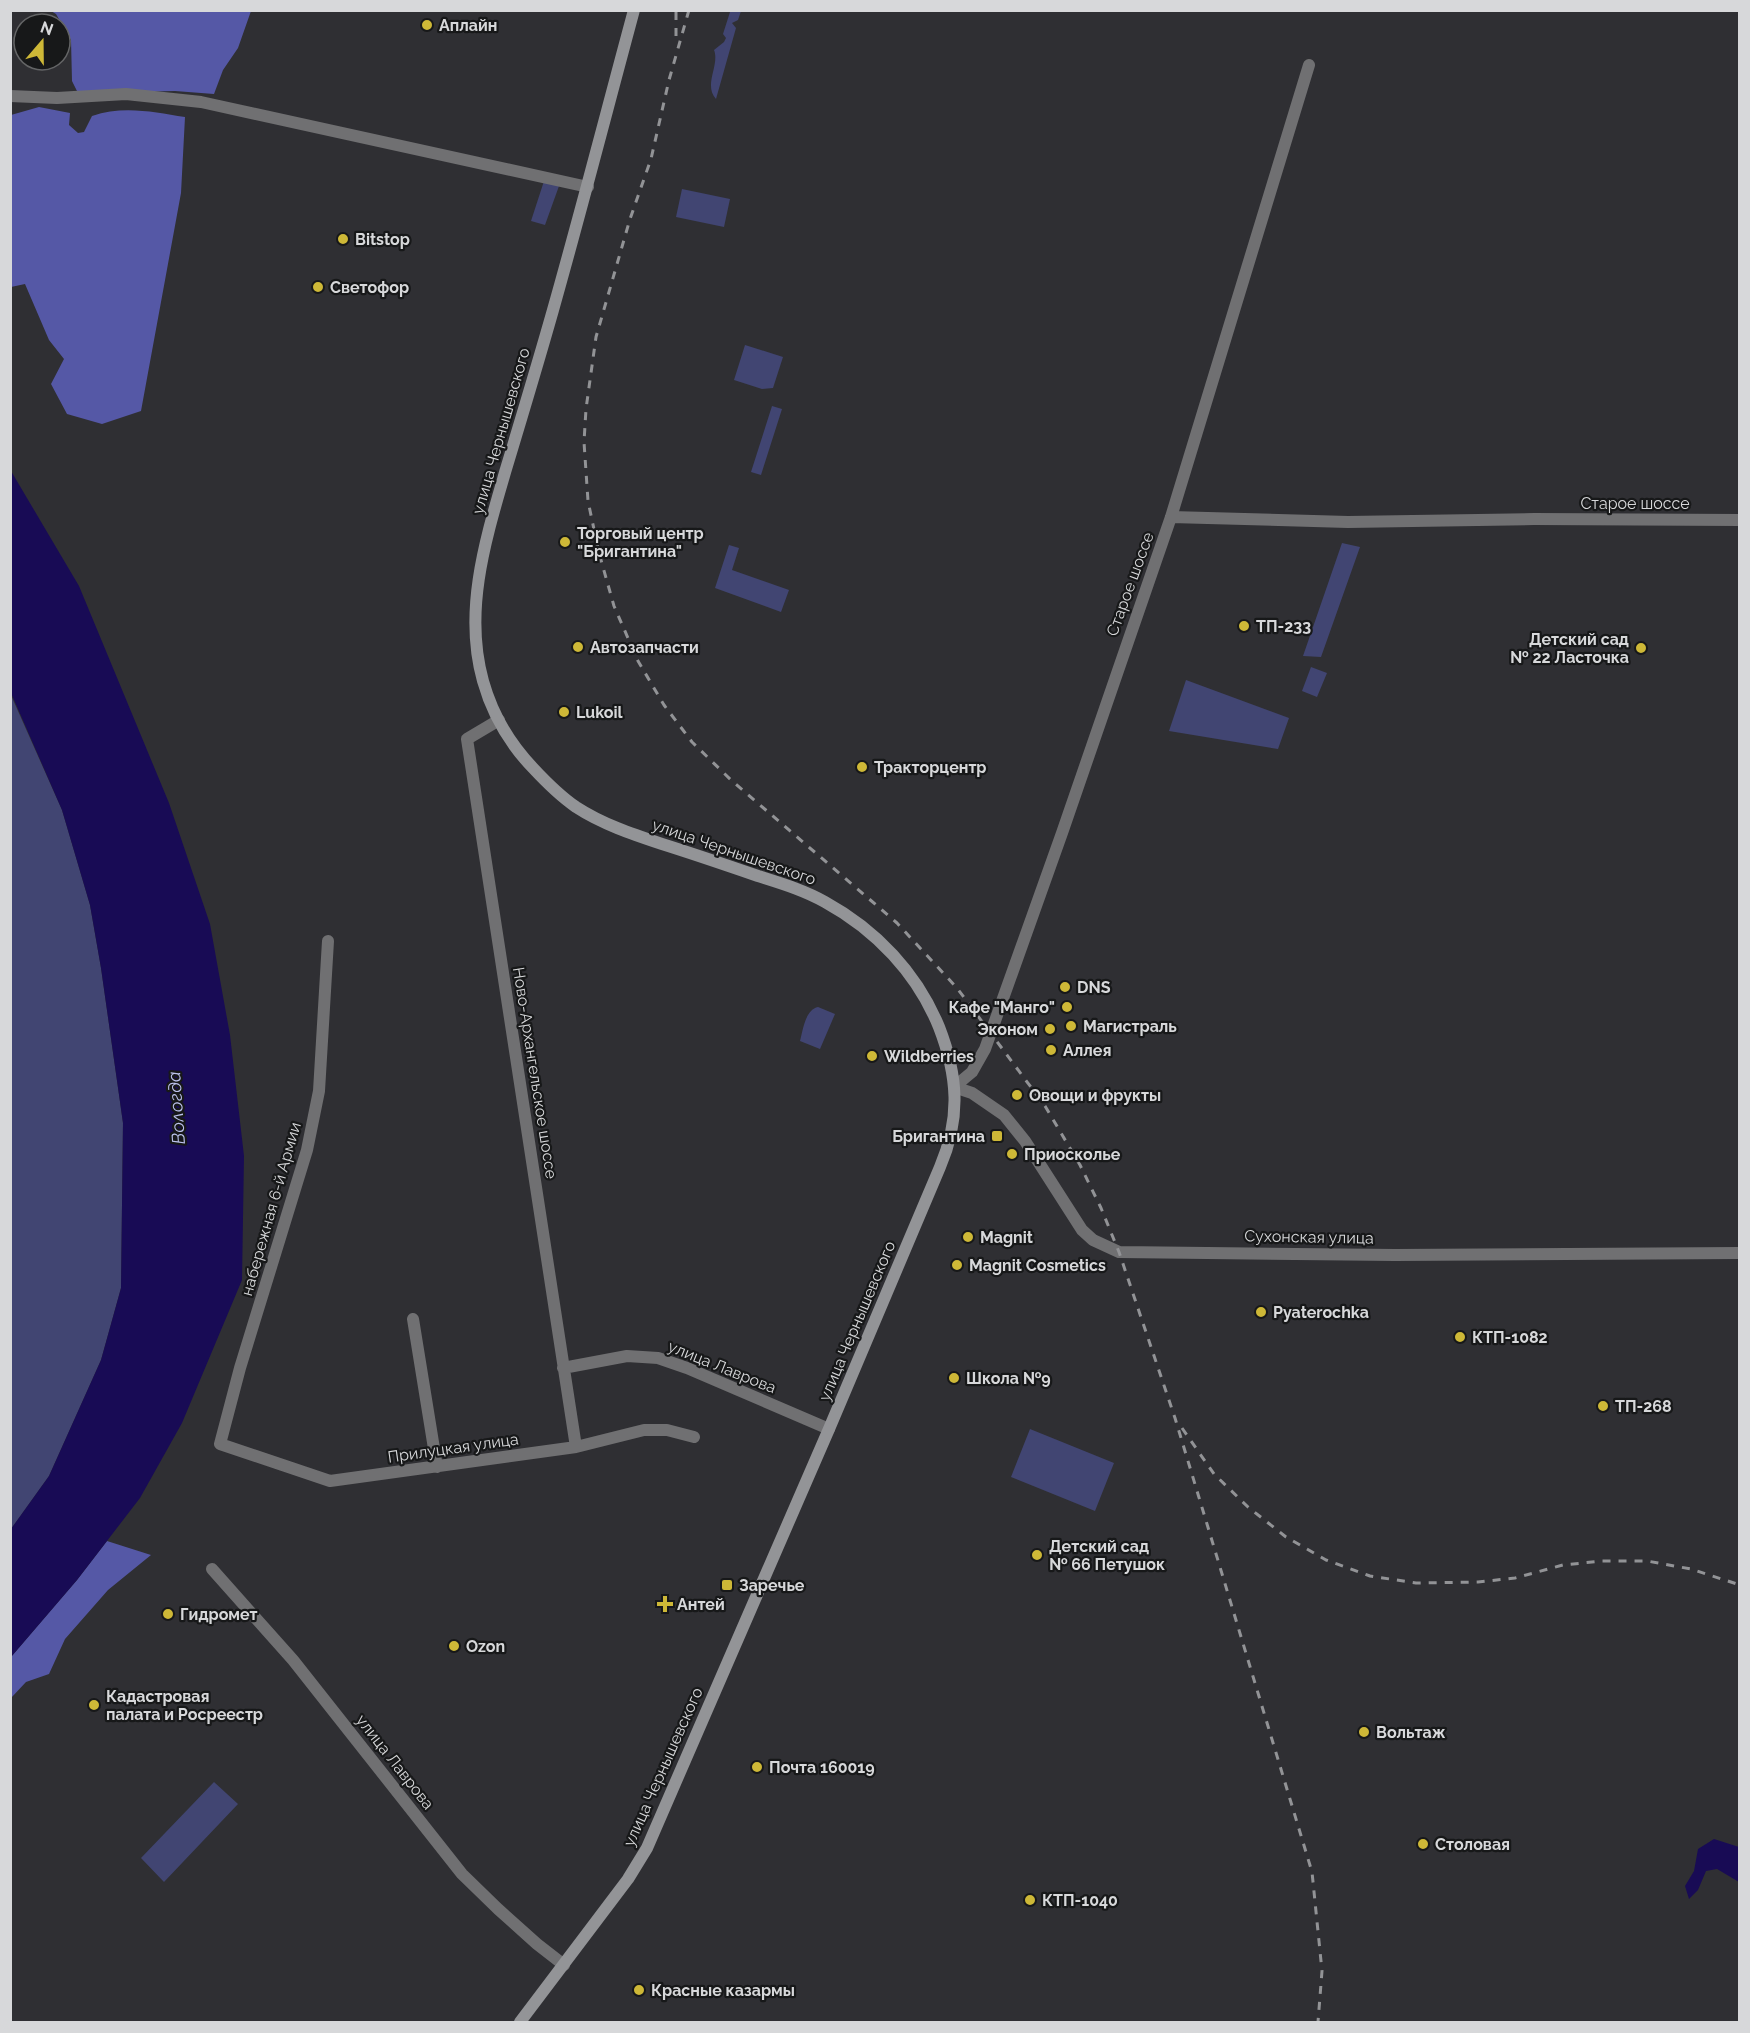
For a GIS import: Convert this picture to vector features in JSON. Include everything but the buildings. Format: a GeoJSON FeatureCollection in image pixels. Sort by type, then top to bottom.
{"type":"FeatureCollection","features":[{"type":"Feature","properties":{"kind":"main road","name":"улица Чернышевского"},"geometry":{"type":"LineString","coordinates":[[520,2022],[628,1879],[647,1848],[829,1429],[946,1152],[953,1128],[954,1087],[947,1048],[935,1017],[906,969],[878,939],[824,901],[789,886],[636,836],[576,807],[550,787],[519,754],[499,720],[484,684],[477,656],[474,607],[479,572],[588,187],[634,10]]}},
{"type":"Feature","properties":{"kind":"street"},"geometry":{"type":"LineString","coordinates":[[1171,517],[1309,65]]}},
{"type":"Feature","properties":{"kind":"street"},"geometry":{"type":"LineString","coordinates":[[10,96],[57,98],[126,94],[201,102],[588,187]]}},
{"type":"Feature","properties":{"kind":"street","name":"Старое шоссе"},"geometry":{"type":"LineString","coordinates":[[954,1087],[972,1072],[985,1049],[1171,517],[1348,522],[1534,519],[1740,520]]}},
{"type":"Feature","properties":{"kind":"street","name":"Ново-Архангельское шоссе"},"geometry":{"type":"LineString","coordinates":[[499,720],[467,739],[576,1447]]}},
{"type":"Feature","properties":{"kind":"street","name":"набережная 6-й Армии"},"geometry":{"type":"LineString","coordinates":[[220,1444],[240,1368],[307,1150],[319,1091],[328,941]]}},
{"type":"Feature","properties":{"kind":"street","name":"Сухонская улица"},"geometry":{"type":"LineString","coordinates":[[954,1087],[972,1093],[1004,1115],[1025,1142],[1082,1230],[1093,1240],[1119,1252],[1386,1255],[1740,1253]]}},
{"type":"Feature","properties":{"kind":"street"},"geometry":{"type":"LineString","coordinates":[[413,1319],[437,1467]]}},
{"type":"Feature","properties":{"kind":"street","name":"улица Лаврова"},"geometry":{"type":"LineString","coordinates":[[563,1368],[627,1356],[658,1358],[687,1368],[829,1429]]}},
{"type":"Feature","properties":{"kind":"street","name":"Прилуцкая улица"},"geometry":{"type":"LineString","coordinates":[[220,1444],[330,1480],[576,1447],[644,1430],[667,1430],[694,1437]]}},
{"type":"Feature","properties":{"kind":"street","name":"улица Лаврова"},"geometry":{"type":"LineString","coordinates":[[212,1569],[293,1660],[462,1874],[498,1910],[564,1965]]}},
{"type":"Feature","properties":{"kind":"shaded area"},"geometry":{"type":"Polygon","coordinates":[[[51,11],[251,11],[238,48],[223,70],[214,94],[175,91],[78,93],[72,81],[72,12],[51,11]]]}},
{"type":"Feature","properties":{"kind":"shaded area"},"geometry":{"type":"Polygon","coordinates":[[[741,11],[738,20],[732,23],[736,28],[716,99],[711,88],[715,62],[714,50],[726,38],[723,34],[730,12],[741,11]]]}},
{"type":"Feature","properties":{"kind":"shaded area"},"geometry":{"type":"Polygon","coordinates":[[[39,107],[70,113],[69,125],[78,133],[84,132],[92,116],[115,111],[138,110],[185,117],[181,193],[141,411],[102,424],[67,414],[51,384],[64,359],[49,340],[25,284],[11,287],[11,115],[39,107]]]}},
{"type":"Feature","properties":{"kind":"shaded area"},"geometry":{"type":"Polygon","coordinates":[[[544,181],[559,186],[545,225],[531,221],[544,181]]]}},
{"type":"Feature","properties":{"kind":"shaded area"},"geometry":{"type":"Polygon","coordinates":[[[682,189],[730,199],[724,227],[676,217],[682,189]]]}},
{"type":"Feature","properties":{"kind":"shaded area"},"geometry":{"type":"Polygon","coordinates":[[[745,345],[783,357],[773,388],[762,389],[734,380],[745,345]]]}},
{"type":"Feature","properties":{"kind":"shaded area"},"geometry":{"type":"Polygon","coordinates":[[[772,406],[782,409],[761,475],[751,472],[772,406]]]}},
{"type":"Feature","properties":{"kind":"shaded area"},"geometry":{"type":"Polygon","coordinates":[[[1342,543],[1360,547],[1321,657],[1303,656],[1342,543]]]}},
{"type":"Feature","properties":{"kind":"shaded area"},"geometry":{"type":"Polygon","coordinates":[[[729,545],[739,548],[732,570],[789,590],[781,612],[715,588],[729,545]]]}},
{"type":"Feature","properties":{"kind":"shaded area"},"geometry":{"type":"Polygon","coordinates":[[[1311,667],[1327,673],[1317,697],[1302,691],[1311,667]]]}},
{"type":"Feature","properties":{"kind":"shaded area"},"geometry":{"type":"Polygon","coordinates":[[[1186,680],[1289,718],[1278,749],[1169,731],[1186,680]]]}},
{"type":"Feature","properties":{"kind":"shaded area"},"geometry":{"type":"Polygon","coordinates":[[[10,693],[62,810],[90,905],[123,1123],[121,1288],[101,1360],[49,1476],[11,1529],[10,693]]]}},
{"type":"Feature","properties":{"kind":"shaded area"},"geometry":{"type":"Polygon","coordinates":[[[818,1007],[835,1014],[820,1049],[800,1041],[807,1016],[818,1007]]]}},
{"type":"Feature","properties":{"kind":"shaded area"},"geometry":{"type":"Polygon","coordinates":[[[1030,1429],[1114,1463],[1095,1511],[1011,1477],[1030,1429]]]}},
{"type":"Feature","properties":{"kind":"shaded area"},"geometry":{"type":"Polygon","coordinates":[[[107,1541],[151,1555],[108,1590],[65,1639],[49,1674],[26,1682],[11,1698],[11,1657],[107,1541]]]}},
{"type":"Feature","properties":{"kind":"shaded area"},"geometry":{"type":"Polygon","coordinates":[[[214,1782],[238,1804],[164,1882],[141,1858],[214,1782]]]}},
{"type":"Feature","properties":{"kind":"water","name":"Вологда"},"geometry":{"type":"Polygon","coordinates":[[[11,471],[79,586],[169,803],[210,924],[230,1035],[244,1156],[242,1280],[182,1423],[140,1498],[77,1580],[11,1657],[11,1529],[49,1476],[101,1360],[121,1288],[123,1123],[90,905],[62,810],[11,693],[11,471]]]}},
{"type":"Feature","properties":{"kind":"water"},"geometry":{"type":"Polygon","coordinates":[[[1714,1839],[1739,1847],[1739,1882],[1717,1869],[1706,1871],[1698,1890],[1689,1899],[1685,1886],[1694,1871],[1698,1849],[1714,1839]]]}},
{"type":"Feature","properties":{"kind":"railway"},"geometry":{"type":"LineString","coordinates":[[676,10],[676,36]]}},
{"type":"Feature","properties":{"kind":"railway"},"geometry":{"type":"LineString","coordinates":[[689,10],[669,80],[651,159],[630,219],[596,337],[586,409],[584,442],[588,501],[599,553],[614,606],[638,661],[664,705],[692,742],[731,780],[897,923],[957,988],[1045,1106],[1080,1165],[1119,1252],[1175,1418],[1312,1872],[1322,1971],[1318,2022]]}},
{"type":"Feature","properties":{"kind":"railway"},"geometry":{"type":"LineString","coordinates":[[1182,1428],[1214,1474],[1248,1507],[1286,1537],[1326,1560],[1370,1576],[1416,1583],[1478,1582],[1515,1578],[1563,1565],[1602,1561],[1647,1561],[1691,1569],[1740,1585]]}},
{"type":"Feature","properties":{"kind":"place","name":"Аплайн"},"geometry":{"type":"Point","coordinates":[427,25]}},
{"type":"Feature","properties":{"kind":"place","name":"Bitstop"},"geometry":{"type":"Point","coordinates":[343,239]}},
{"type":"Feature","properties":{"kind":"place","name":"Светофор"},"geometry":{"type":"Point","coordinates":[318,287]}},
{"type":"Feature","properties":{"kind":"place","name":"Торговый центр \"Бригантина\""},"geometry":{"type":"Point","coordinates":[565,542]}},
{"type":"Feature","properties":{"kind":"place","name":"ТП-233"},"geometry":{"type":"Point","coordinates":[1244,626]}},
{"type":"Feature","properties":{"kind":"place","name":"Автозапчасти"},"geometry":{"type":"Point","coordinates":[578,647]}},
{"type":"Feature","properties":{"kind":"place","name":"Детский сад № 22 Ласточка"},"geometry":{"type":"Point","coordinates":[1641,648]}},
{"type":"Feature","properties":{"kind":"place","name":"Lukoil"},"geometry":{"type":"Point","coordinates":[564,712]}},
{"type":"Feature","properties":{"kind":"place","name":"Тракторцентр"},"geometry":{"type":"Point","coordinates":[862,767]}},
{"type":"Feature","properties":{"kind":"place","name":"DNS"},"geometry":{"type":"Point","coordinates":[1065,987]}},
{"type":"Feature","properties":{"kind":"place","name":"Кафе \"Манго\""},"geometry":{"type":"Point","coordinates":[1067,1007]}},
{"type":"Feature","properties":{"kind":"place","name":"Магистраль"},"geometry":{"type":"Point","coordinates":[1071,1026]}},
{"type":"Feature","properties":{"kind":"place","name":"Эконом"},"geometry":{"type":"Point","coordinates":[1050,1029]}},
{"type":"Feature","properties":{"kind":"place","name":"Аллея"},"geometry":{"type":"Point","coordinates":[1051,1050]}},
{"type":"Feature","properties":{"kind":"place","name":"Wildberries"},"geometry":{"type":"Point","coordinates":[872,1056]}},
{"type":"Feature","properties":{"kind":"place","name":"Овощи и фрукты"},"geometry":{"type":"Point","coordinates":[1017,1095]}},
{"type":"Feature","properties":{"kind":"place","name":"Бригантина"},"geometry":{"type":"Point","coordinates":[997,1136]}},
{"type":"Feature","properties":{"kind":"place","name":"Приосколье"},"geometry":{"type":"Point","coordinates":[1012,1154]}},
{"type":"Feature","properties":{"kind":"place","name":"Magnit"},"geometry":{"type":"Point","coordinates":[968,1237]}},
{"type":"Feature","properties":{"kind":"place","name":"Magnit Cosmetics"},"geometry":{"type":"Point","coordinates":[957,1265]}},
{"type":"Feature","properties":{"kind":"place","name":"Pyaterochka"},"geometry":{"type":"Point","coordinates":[1261,1312]}},
{"type":"Feature","properties":{"kind":"place","name":"КТП-1082"},"geometry":{"type":"Point","coordinates":[1460,1337]}},
{"type":"Feature","properties":{"kind":"place","name":"Школа №9"},"geometry":{"type":"Point","coordinates":[954,1378]}},
{"type":"Feature","properties":{"kind":"place","name":"ТП-268"},"geometry":{"type":"Point","coordinates":[1603,1406]}},
{"type":"Feature","properties":{"kind":"place","name":"Детский сад № 66 Петушок"},"geometry":{"type":"Point","coordinates":[1037,1555]}},
{"type":"Feature","properties":{"kind":"place","name":"Заречье"},"geometry":{"type":"Point","coordinates":[727,1585]}},
{"type":"Feature","properties":{"kind":"place","name":"Антей"},"geometry":{"type":"Point","coordinates":[665,1604]}},
{"type":"Feature","properties":{"kind":"place","name":"Гидромет"},"geometry":{"type":"Point","coordinates":[168,1614]}},
{"type":"Feature","properties":{"kind":"place","name":"Ozon"},"geometry":{"type":"Point","coordinates":[454,1646]}},
{"type":"Feature","properties":{"kind":"place","name":"Кадастровая палата и Росреестр"},"geometry":{"type":"Point","coordinates":[94,1705]}},
{"type":"Feature","properties":{"kind":"place","name":"Вольтаж"},"geometry":{"type":"Point","coordinates":[1364,1732]}},
{"type":"Feature","properties":{"kind":"place","name":"Почта 160019"},"geometry":{"type":"Point","coordinates":[757,1767]}},
{"type":"Feature","properties":{"kind":"place","name":"Столовая"},"geometry":{"type":"Point","coordinates":[1423,1844]}},
{"type":"Feature","properties":{"kind":"place","name":"КТП-1040"},"geometry":{"type":"Point","coordinates":[1030,1900]}},
{"type":"Feature","properties":{"kind":"place","name":"Красные казармы"},"geometry":{"type":"Point","coordinates":[639,1990]}}]}
